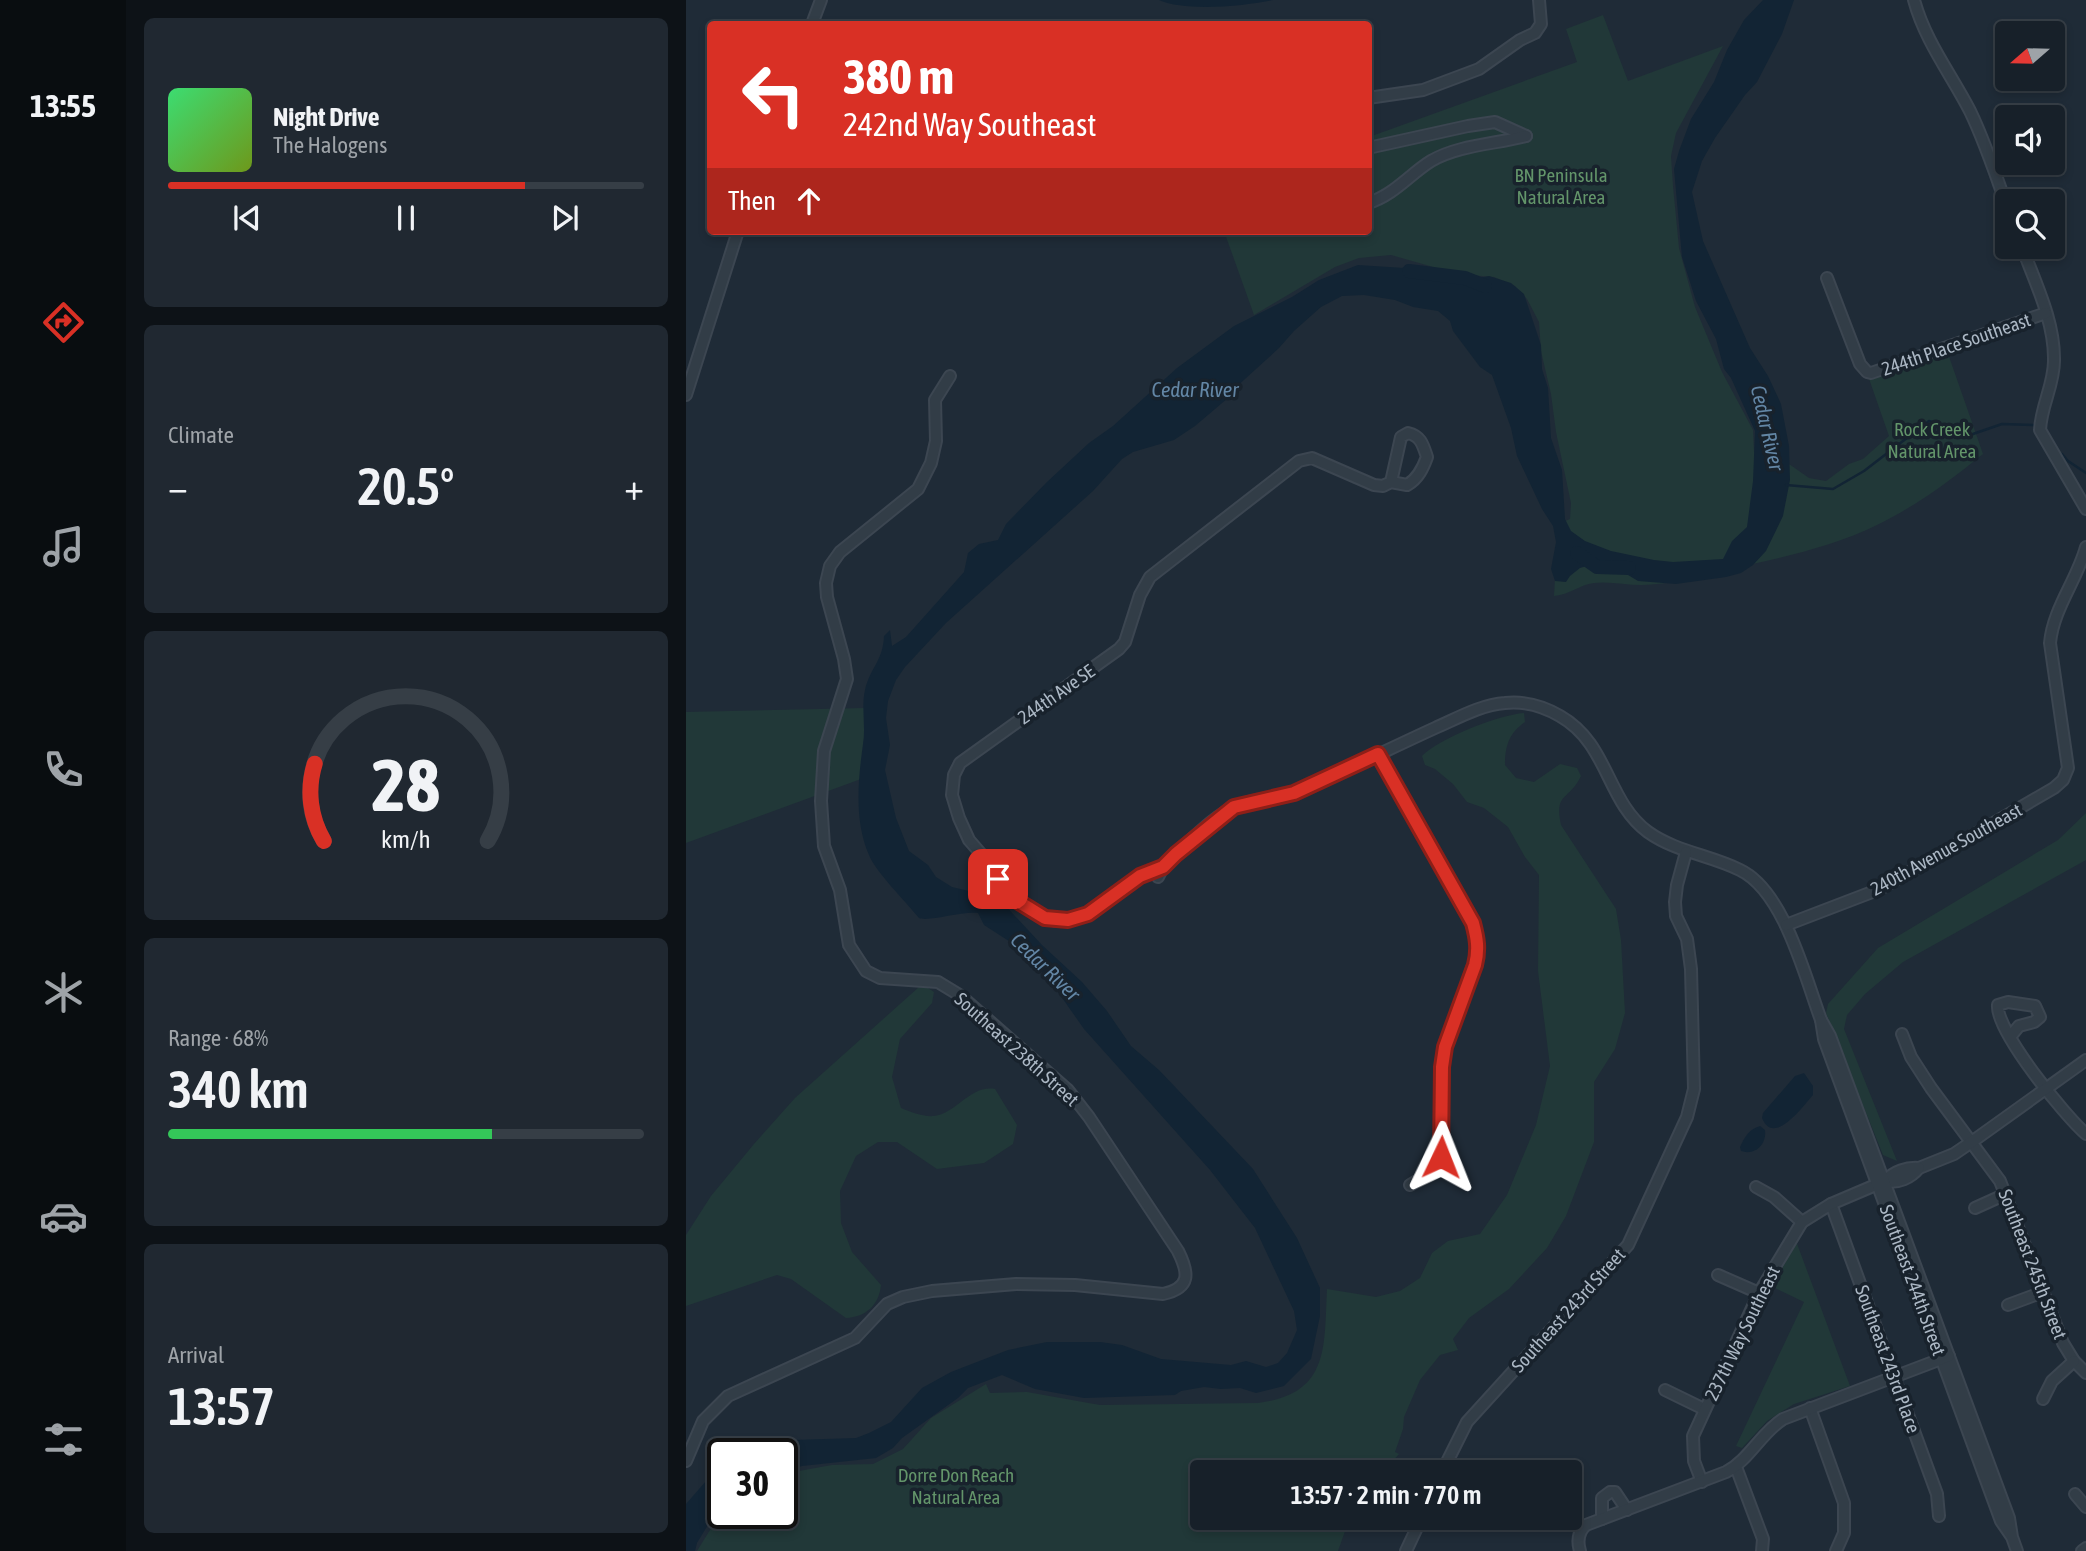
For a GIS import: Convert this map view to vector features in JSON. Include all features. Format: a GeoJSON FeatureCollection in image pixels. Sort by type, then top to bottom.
{"type":"FeatureCollection","features":[{"type":"Feature","properties":{"kind":"street"},"geometry":{"type":"LineString","coordinates":[[816,21],[821,0]]}},
{"type":"Feature","properties":{"kind":"street"},"geometry":{"type":"LineString","coordinates":[[1372,97],[1423,90],[1479,68],[1535,33],[1541,24],[1539,0]]}},
{"type":"Feature","properties":{"kind":"street"},"geometry":{"type":"LineString","coordinates":[[1919,1],[1925,31],[1982,137],[2001,189]]}},
{"type":"Feature","properties":{"kind":"street"},"geometry":{"type":"LineString","coordinates":[[1372,147],[1495,122],[1526,136],[1455,151],[1432,160],[1397,188],[1372,201]]}},
{"type":"Feature","properties":{"kind":"street"},"geometry":{"type":"LineString","coordinates":[[686,396],[737,235]]}},
{"type":"Feature","properties":{"kind":"street"},"geometry":{"type":"LineString","coordinates":[[2026,259],[2046,313],[2054,359],[2053,380],[2041,417],[2040,429],[2086,509]]}},
{"type":"Feature","properties":{"kind":"street","name":"244th Place Southeast"},"geometry":{"type":"LineString","coordinates":[[1828,278],[1860,364],[1867,372],[1876,373],[2046,313]]}},
{"type":"Feature","properties":{"kind":"street","name":"Southeast 238th Street"},"geometry":{"type":"LineString","coordinates":[[686,1461],[703,1421],[728,1396],[855,1338],[887,1304],[903,1297],[932,1291],[1016,1284],[1075,1285],[1163,1294],[1174,1292],[1185,1279],[1186,1272],[1178,1251],[1089,1117],[1068,1090],[961,996],[938,982],[880,978],[866,971],[849,945],[840,890],[826,857],[821,801],[824,751],[847,679],[827,597],[826,583],[830,566],[841,552],[918,489],[934,452],[935,400],[950,376]]}},
{"type":"Feature","properties":{"kind":"street","name":"244th Ave SE"},"geometry":{"type":"LineString","coordinates":[[1391,482],[1401,437],[1408,433],[1415,435],[1420,439],[1427,457],[1414,481],[1407,485],[1391,482],[1383,486],[1374,485],[1312,458],[1299,460],[1150,577],[1140,595],[1125,642],[1119,649],[960,762],[954,775],[952,795],[959,818],[969,840],[989,863],[1002,889],[1045,918],[1068,920],[1088,914],[1140,876],[1160,872],[1176,854],[1234,807],[1294,793],[1486,706],[1524,702],[1559,715],[1583,733],[1594,747],[1625,809],[1649,833],[1686,852],[1740,870],[1749,876]]}},
{"type":"Feature","properties":{"kind":"street","name":"240th Avenue Southeast"},"geometry":{"type":"LineString","coordinates":[[1786,925],[1880,889],[2054,788],[2063,780],[2068,768],[2050,643],[2051,626],[2080,568],[2086,547]]}},
{"type":"Feature","properties":{"kind":"street"},"geometry":{"type":"LineString","coordinates":[[1378,754],[1473,923],[1478,951],[1445,1047],[1442,1067],[1441,1157],[1432,1172],[1410,1185]]}},
{"type":"Feature","properties":{"kind":"street","name":"Southeast 243rd Street"},"geometry":{"type":"LineString","coordinates":[[1449,1460],[1467,1422],[1628,1245],[1687,1117],[1694,1089],[1691,969],[1687,939],[1676,916],[1675,902],[1686,852]]}},
{"type":"Feature","properties":{"kind":"street","name":"Southeast 244th Street"},"geometry":{"type":"LineString","coordinates":[[1749,876],[1768,895],[1786,925],[1946,1357],[2001,1521],[2012,1536],[2017,1551]]}},
{"type":"Feature","properties":{"kind":"street","name":"Southeast 245th Street"},"geometry":{"type":"LineString","coordinates":[[1902,1034],[1926,1091],[1973,1141],[2000,1181],[2063,1343],[2074,1361],[2086,1373]]}},
{"type":"Feature","properties":{"kind":"street"},"geometry":{"type":"LineString","coordinates":[[2010,1037],[2046,1089],[2086,1134]]}},
{"type":"Feature","properties":{"kind":"street","name":"237th Way Southeast"},"geometry":{"type":"LineString","coordinates":[[1702,1482],[1692,1452],[1693,1436],[1759,1293],[1802,1222],[1831,1204],[1882,1182],[1894,1183],[1913,1175],[1919,1168],[1954,1154],[2086,1060]]}},
{"type":"Feature","properties":{"kind":"street"},"geometry":{"type":"LineString","coordinates":[[1756,1187],[1774,1197],[1802,1222]]}},
{"type":"Feature","properties":{"kind":"street"},"geometry":{"type":"LineString","coordinates":[[1975,1208],[2006,1194]]}},
{"type":"Feature","properties":{"kind":"street","name":"Southeast 243rd Place"},"geometry":{"type":"LineString","coordinates":[[1831,1204],[1937,1494],[1939,1516]]}},
{"type":"Feature","properties":{"kind":"street"},"geometry":{"type":"LineString","coordinates":[[1718,1275],[1759,1293]]}},
{"type":"Feature","properties":{"kind":"street"},"geometry":{"type":"LineString","coordinates":[[2008,1305],[2043,1292]]}},
{"type":"Feature","properties":{"kind":"street"},"geometry":{"type":"LineString","coordinates":[[1580,1551],[1578,1539],[1586,1525],[1736,1467],[1773,1425],[1810,1408],[1946,1357]]}},
{"type":"Feature","properties":{"kind":"street"},"geometry":{"type":"LineString","coordinates":[[2043,1399],[2052,1381],[2074,1361]]}},
{"type":"Feature","properties":{"kind":"street"},"geometry":{"type":"LineString","coordinates":[[1665,1390],[1704,1409]]}},
{"type":"Feature","properties":{"kind":"street"},"geometry":{"type":"LineString","coordinates":[[1810,1408],[1844,1503],[1844,1533],[1836,1551]]}},
{"type":"Feature","properties":{"kind":"street"},"geometry":{"type":"LineString","coordinates":[[1736,1467],[1763,1539],[1762,1551]]}},
{"type":"Feature","properties":{"kind":"street"},"geometry":{"type":"LineString","coordinates":[[1602,1519],[1602,1498],[1610,1492],[1615,1492],[1627,1510]]}},
{"type":"Feature","properties":{"kind":"street"},"geometry":{"type":"LineString","coordinates":[[2075,1494],[2086,1507]]}},
{"type":"Feature","properties":{"kind":"street"},"geometry":{"type":"LineString","coordinates":[[1406,1551],[1416,1530]]}},
{"type":"Feature","properties":{"kind":"green space","name":"BN Peninsula Natural Area"},"geometry":{"type":"Polygon","coordinates":[[[1603,15],[1628,81],[1723,46],[1676,133],[1671,156],[1673,186],[1679,248],[1695,307],[1722,372],[1753,430],[1754,452],[1789,464],[1809,478],[1826,481],[1849,464],[1863,459],[1889,436],[1867,373],[1945,345],[1983,454],[1905,510],[1859,533],[1822,546],[1673,582],[1652,585],[1594,583],[1554,596],[1558,524],[1570,519],[1571,503],[1541,351],[1539,322],[1527,299],[1515,286],[1494,277],[1458,274],[1391,255],[1359,258],[1335,267],[1254,315],[1225,235],[1372,235],[1372,136],[1577,62],[1566,29],[1603,15]]]}},
{"type":"Feature","properties":{"kind":"green space"},"geometry":{"type":"Polygon","coordinates":[[[865,708],[861,779],[686,843],[686,712],[865,708]]]}},
{"type":"Feature","properties":{"kind":"green space","name":"Dorre Don Reach Natural Area"},"geometry":{"type":"Polygon","coordinates":[[[1524,713],[1525,722],[1509,740],[1506,752],[1505,765],[1516,778],[1534,782],[1560,764],[1577,768],[1581,776],[1561,802],[1561,825],[1616,909],[1621,940],[1625,1013],[1615,1049],[1594,1082],[1594,1142],[1566,1216],[1547,1248],[1509,1289],[1469,1318],[1453,1339],[1458,1350],[1440,1355],[1420,1380],[1404,1417],[1395,1452],[1399,1454],[1394,1460],[1190,1460],[1190,1530],[1345,1530],[1338,1551],[697,1551],[711,1529],[798,1529],[798,1471],[832,1465],[873,1464],[903,1449],[931,1418],[986,1384],[990,1393],[1027,1392],[1100,1405],[1258,1403],[1282,1398],[1299,1390],[1311,1378],[1318,1364],[1323,1348],[1327,1289],[1376,1297],[1400,1291],[1420,1278],[1432,1253],[1448,1241],[1480,1234],[1507,1195],[1536,1125],[1550,1066],[1538,971],[1539,875],[1508,827],[1484,808],[1467,802],[1453,784],[1435,769],[1425,765],[1422,756],[1442,742],[1470,729],[1524,713]]]}},
{"type":"Feature","properties":{"kind":"green space"},"geometry":{"type":"Polygon","coordinates":[[[2086,813],[2086,860],[1903,962],[1865,994],[1847,1015],[1844,1029],[1897,1161],[1883,1155],[1826,1013],[1828,1004],[1878,948],[2058,840],[2086,813]]]}},
{"type":"Feature","properties":{"kind":"green space"},"geometry":{"type":"Polygon","coordinates":[[[919,987],[934,992],[932,1003],[900,1039],[892,1077],[901,1108],[934,1116],[942,1114],[978,1091],[995,1089],[1017,1125],[1013,1144],[984,1163],[937,1169],[897,1142],[878,1142],[856,1156],[840,1191],[841,1223],[852,1252],[881,1285],[874,1304],[860,1315],[846,1318],[791,1279],[777,1275],[686,1306],[686,1235],[711,1196],[795,1098],[919,987]]]}},
{"type":"Feature","properties":{"kind":"green space"},"geometry":{"type":"Polygon","coordinates":[[[1796,1241],[1850,1386],[1794,1404],[1767,1421],[1742,1448],[1736,1446],[1804,1302],[1773,1287],[1796,1241]]]}},
{"type":"Feature","properties":{"kind":"water"},"geometry":{"type":"Polygon","coordinates":[[[1159,0],[1273,0],[1199,7],[1159,0]]]}},
{"type":"Feature","properties":{"kind":"water"},"geometry":{"type":"Polygon","coordinates":[[[1763,0],[1794,0],[1782,34],[1757,82],[1715,138],[1702,161],[1692,192],[1703,241],[1750,348],[1768,376],[1781,404],[1789,446],[1790,480],[1783,516],[1766,551],[1753,565],[1741,573],[1726,577],[1676,584],[1638,581],[1618,569],[1597,563],[1580,568],[1566,582],[1555,581],[1551,569],[1556,542],[1553,526],[1517,456],[1511,428],[1492,375],[1480,367],[1453,331],[1450,321],[1438,311],[1364,295],[1342,296],[1321,307],[1234,389],[1228,398],[1195,426],[1174,440],[1133,452],[1122,459],[1093,491],[946,623],[905,667],[896,680],[888,701],[886,718],[890,745],[885,770],[896,818],[909,851],[928,865],[936,877],[952,887],[1001,901],[1042,945],[1082,982],[1107,1011],[1131,1046],[1159,1070],[1253,1169],[1297,1238],[1320,1288],[1320,1316],[1311,1359],[1284,1386],[1256,1393],[1240,1388],[1204,1387],[1181,1391],[1175,1395],[1084,1398],[1035,1389],[1002,1375],[968,1388],[902,1438],[893,1448],[876,1458],[798,1467],[798,1440],[856,1438],[869,1433],[891,1422],[922,1388],[951,1372],[1008,1350],[1047,1342],[1100,1342],[1122,1345],[1161,1359],[1231,1365],[1246,1361],[1266,1367],[1278,1363],[1287,1353],[1297,1330],[1294,1311],[1255,1228],[1210,1170],[1084,1029],[1046,975],[1015,945],[984,925],[978,913],[919,918],[872,862],[864,842],[858,800],[864,737],[864,697],[867,682],[881,652],[884,636],[890,630],[892,646],[906,637],[964,572],[968,553],[979,544],[998,540],[1006,524],[1047,482],[1177,368],[1234,326],[1292,297],[1319,280],[1358,265],[1404,268],[1455,283],[1489,276],[1511,283],[1524,294],[1541,345],[1542,369],[1548,388],[1551,438],[1562,470],[1565,519],[1571,531],[1585,541],[1611,551],[1654,560],[1673,562],[1723,559],[1732,541],[1747,527],[1753,481],[1755,431],[1731,378],[1724,369],[1716,339],[1696,301],[1682,257],[1674,169],[1691,119],[1714,82],[1727,50],[1744,20],[1763,0]]]}},
{"type":"Feature","properties":{"kind":"water"},"geometry":{"type":"Polygon","coordinates":[[[1804,1073],[1813,1086],[1813,1095],[1788,1122],[1774,1128],[1767,1126],[1762,1118],[1763,1113],[1795,1076],[1804,1073]]]}},
{"type":"Feature","properties":{"kind":"water"},"geometry":{"type":"Polygon","coordinates":[[[1760,1126],[1765,1130],[1765,1135],[1759,1148],[1751,1152],[1741,1151],[1740,1147],[1747,1134],[1760,1126]]]}},
{"type":"Feature","properties":{"kind":"water"},"geometry":{"type":"Polygon","coordinates":[[[706,1481],[707,1526],[695,1551],[686,1551],[686,1504],[706,1481]]]}},
{"type":"Feature","properties":{"kind":"waterway","name":"Cedar River"},"geometry":{"type":"LineString","coordinates":[[1409,271],[1465,278],[1485,286]]}},
{"type":"Feature","properties":{"kind":"waterway"},"geometry":{"type":"LineString","coordinates":[[1786,485],[1833,489],[1864,471],[1929,421],[1970,435],[2002,424],[2033,425]]}},
{"type":"Feature","properties":{"kind":"waterway"},"geometry":{"type":"LineString","coordinates":[[2062,454],[2086,473]]}},
{"type":"Feature","properties":{"kind":"waterway","name":"Cedar River"},"geometry":{"type":"LineString","coordinates":[[1577,553],[1597,567],[1629,568]]}},
{"type":"Feature","properties":{"kind":"route"},"geometry":{"type":"LineString","coordinates":[[998,879],[1002,889],[1011,897],[1045,918],[1068,920],[1088,914],[1140,876],[1163,867],[1234,807],[1294,793],[1378,754],[1473,923],[1477,936],[1475,965],[1445,1047],[1442,1067],[1441,1157]]}},
{"type":"Feature","properties":{"kind":"park label","name":"Rock Creek Natural Area"},"geometry":{"type":"Point","coordinates":[1932,440]}}]}
